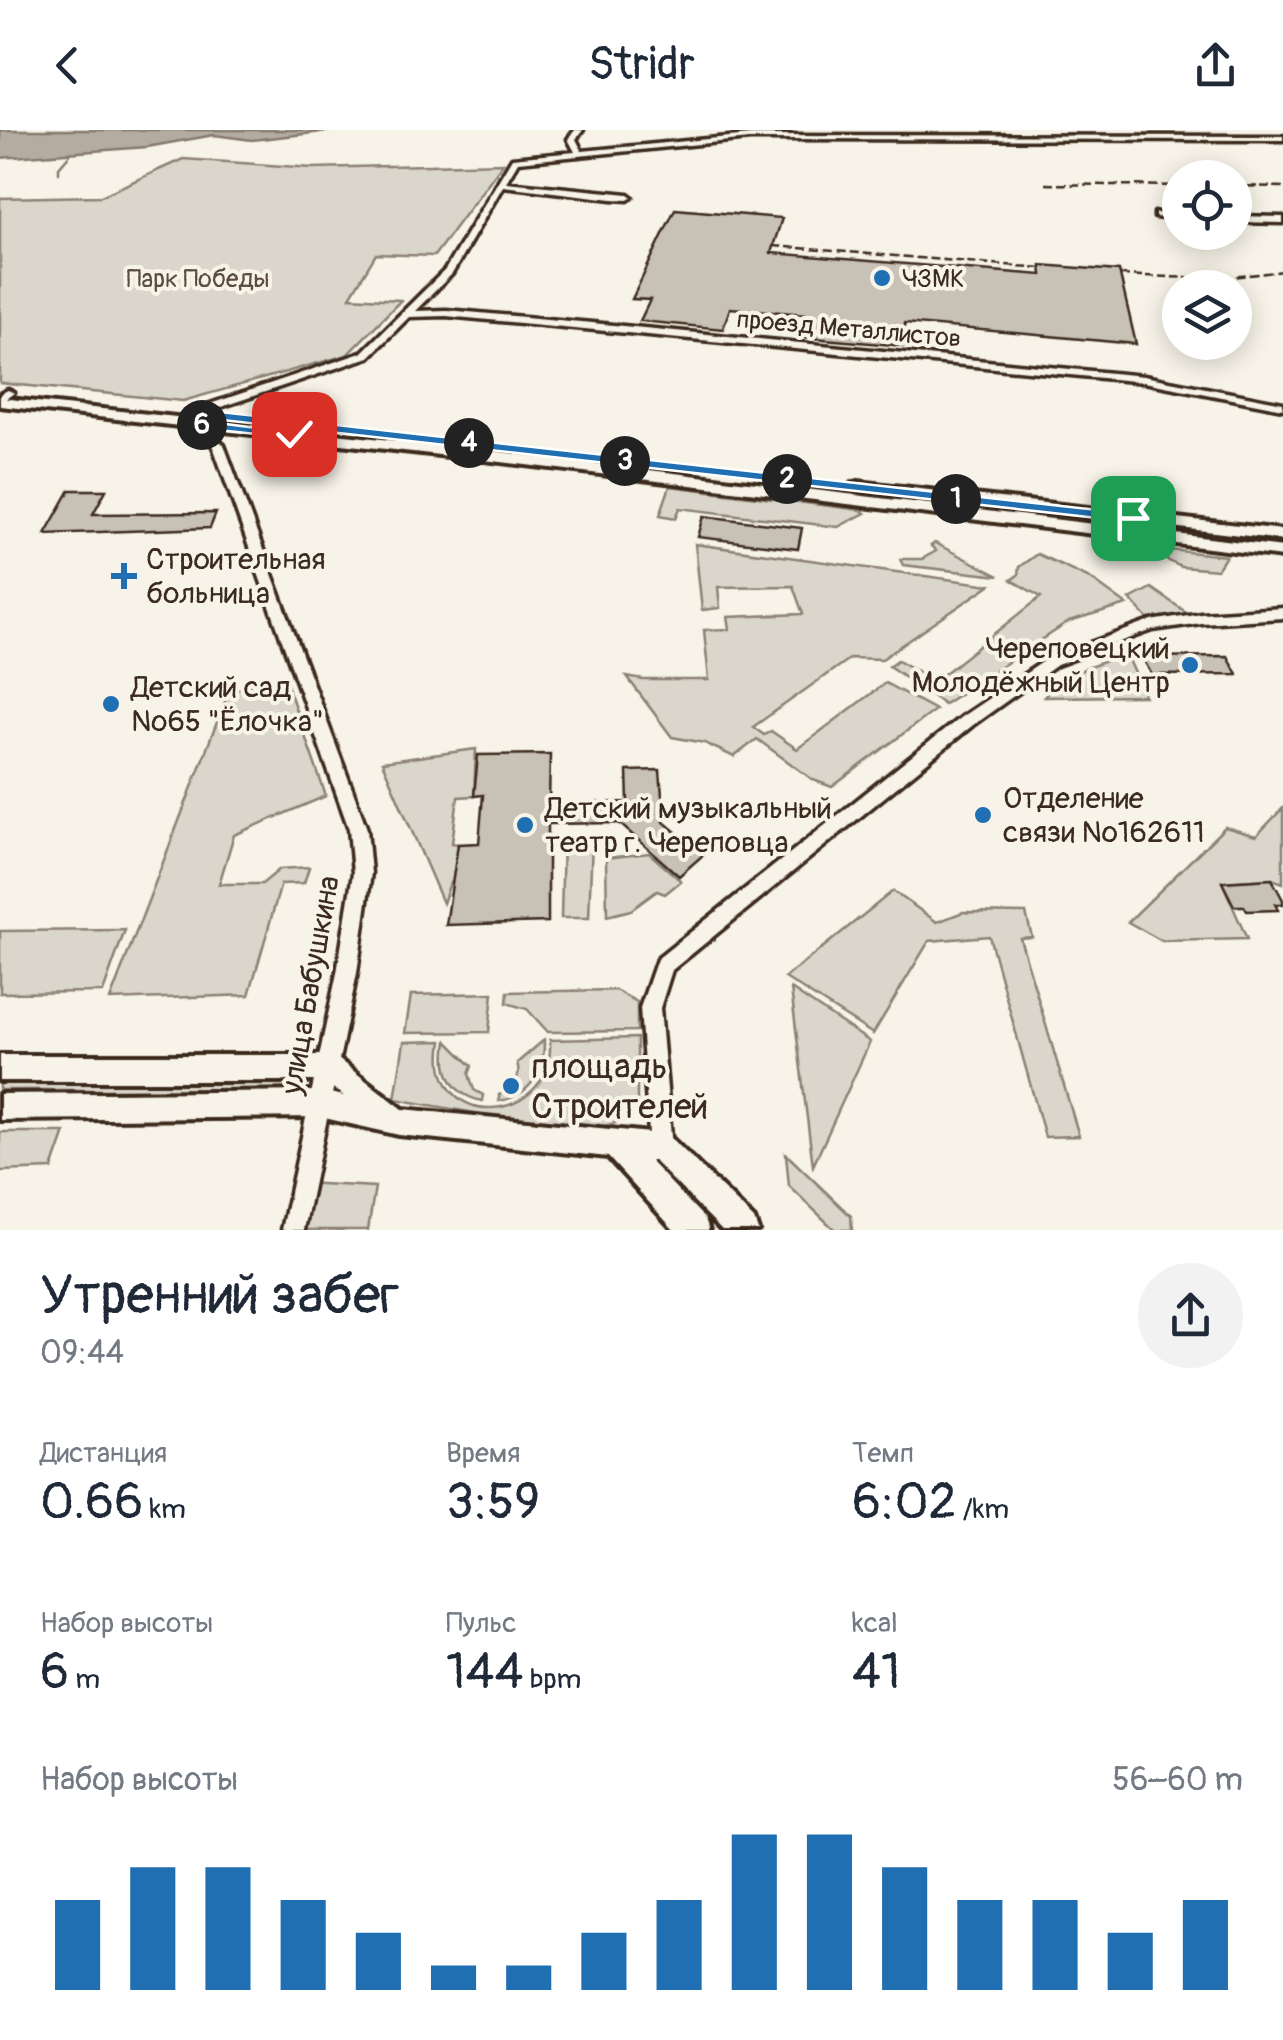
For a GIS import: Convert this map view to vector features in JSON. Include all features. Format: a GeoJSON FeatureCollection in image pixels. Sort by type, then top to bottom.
{"type":"FeatureCollection","features":[{"type":"Feature","properties":{"kind":"main road"},"geometry":{"type":"LineString","coordinates":[[2,397],[1283,536]]}},
{"type":"Feature","properties":{"kind":"main road"},"geometry":{"type":"LineString","coordinates":[[198,419],[1283,552]]}},
{"type":"Feature","properties":{"kind":"main road"},"geometry":{"type":"LineString","coordinates":[[0,1068],[328,1068],[400,1122]]}},
{"type":"Feature","properties":{"kind":"main road"},"geometry":{"type":"LineString","coordinates":[[0,1108],[320,1104],[400,1122],[661,1148],[743,1230]]}},
{"type":"Feature","properties":{"kind":"main road"},"geometry":{"type":"LineString","coordinates":[[617,1146],[694,1230]]}},
{"type":"Feature","properties":{"kind":"street"},"geometry":{"type":"LineString","coordinates":[[578,153],[572,139],[579,130]]}},
{"type":"Feature","properties":{"kind":"street"},"geometry":{"type":"LineString","coordinates":[[664,130],[667,144]]}},
{"type":"Feature","properties":{"kind":"street"},"geometry":{"type":"LineString","coordinates":[[198,419],[208,408],[348,364],[377,346],[462,255],[515,160],[750,134],[1218,134],[1283,138]]}},
{"type":"Feature","properties":{"kind":"street"},"geometry":{"type":"LineString","coordinates":[[503,184],[548,185],[594,197],[628,198]]}},
{"type":"Feature","properties":{"kind":"street"},"geometry":{"type":"LineString","coordinates":[[1158,216],[1162,216]]}},
{"type":"Feature","properties":{"kind":"street"},"geometry":{"type":"LineString","coordinates":[[1252,219],[1283,220]]}},
{"type":"Feature","properties":{"kind":"street","name":"проезд Металлистов"},"geometry":{"type":"LineString","coordinates":[[408,314],[446,313],[1144,379],[1283,406]]}},
{"type":"Feature","properties":{"kind":"street","name":"улица Бабушкина"},"geometry":{"type":"LineString","coordinates":[[198,419],[218,444],[358,829],[362,873],[328,1068],[293,1230]]}},
{"type":"Feature","properties":{"kind":"street"},"geometry":{"type":"LineString","coordinates":[[661,1148],[650,1008],[664,965],[967,721],[1052,662],[1152,626],[1283,612]]}},
{"type":"Feature","properties":{"kind":"green space","name":"Парк Победы"},"geometry":{"type":"Polygon","coordinates":[[[183,159],[313,168],[503,163],[434,256],[376,254],[350,297],[401,300],[347,355],[183,401],[0,383],[0,198],[101,196],[183,159]]]}},
{"type":"Feature","properties":{"kind":"green space"},"geometry":{"type":"Polygon","coordinates":[[[670,486],[865,513],[838,527],[680,508],[676,518],[660,515],[670,486]]]}},
{"type":"Feature","properties":{"kind":"green space"},"geometry":{"type":"Polygon","coordinates":[[[935,543],[999,576],[903,565],[900,559],[922,559],[936,551],[931,546],[935,543]]]}},
{"type":"Feature","properties":{"kind":"green space"},"geometry":{"type":"Polygon","coordinates":[[[695,544],[990,585],[882,659],[850,658],[753,727],[764,735],[771,731],[797,749],[885,683],[935,710],[832,787],[813,780],[757,739],[734,757],[705,743],[672,737],[627,677],[709,680],[704,630],[730,629],[728,617],[803,614],[793,586],[718,587],[720,608],[702,610],[695,544]]]}},
{"type":"Feature","properties":{"kind":"green space"},"geometry":{"type":"Polygon","coordinates":[[[1141,547],[1226,556],[1217,570],[1181,567],[1141,547]]]}},
{"type":"Feature","properties":{"kind":"green space"},"geometry":{"type":"Polygon","coordinates":[[[1037,554],[1090,578],[1127,605],[1069,622],[944,704],[889,666],[898,660],[935,681],[1041,597],[1011,580],[1018,575],[1019,567],[1037,554]]]}},
{"type":"Feature","properties":{"kind":"green space"},"geometry":{"type":"Polygon","coordinates":[[[1151,588],[1189,614],[1150,621],[1130,599],[1151,588]]]}},
{"type":"Feature","properties":{"kind":"green space"},"geometry":{"type":"Polygon","coordinates":[[[1126,653],[1145,696],[1044,697],[1061,678],[1126,653]]]}},
{"type":"Feature","properties":{"kind":"green space"},"geometry":{"type":"Polygon","coordinates":[[[284,676],[326,796],[234,835],[219,884],[262,884],[280,869],[309,867],[304,883],[281,884],[249,995],[110,1000],[229,691],[284,676]]]}},
{"type":"Feature","properties":{"kind":"green space"},"geometry":{"type":"Polygon","coordinates":[[[476,749],[474,796],[458,797],[452,843],[458,844],[455,883],[450,883],[443,903],[382,762],[476,749]]]}},
{"type":"Feature","properties":{"kind":"green space"},"geometry":{"type":"Polygon","coordinates":[[[1283,808],[1283,883],[1272,879],[1222,882],[1247,939],[1162,941],[1128,922],[1225,827],[1256,836],[1283,808]]]}},
{"type":"Feature","properties":{"kind":"green space"},"geometry":{"type":"Polygon","coordinates":[[[563,839],[592,841],[589,918],[561,918],[563,839]]]}},
{"type":"Feature","properties":{"kind":"green space"},"geometry":{"type":"Polygon","coordinates":[[[649,853],[681,881],[665,894],[657,891],[631,910],[607,916],[606,858],[649,853]]]}},
{"type":"Feature","properties":{"kind":"green space"},"geometry":{"type":"Polygon","coordinates":[[[893,891],[937,922],[963,912],[1026,913],[1032,937],[1020,938],[1079,1136],[1045,1137],[989,936],[929,941],[873,1034],[785,978],[893,891]]]}},
{"type":"Feature","properties":{"kind":"green space"},"geometry":{"type":"Polygon","coordinates":[[[125,930],[103,992],[0,993],[0,931],[125,930]]]}},
{"type":"Feature","properties":{"kind":"green space"},"geometry":{"type":"Polygon","coordinates":[[[791,989],[870,1042],[813,1166],[791,989]]]}},
{"type":"Feature","properties":{"kind":"green space"},"geometry":{"type":"Polygon","coordinates":[[[615,990],[637,1002],[637,1031],[548,1032],[527,1009],[507,1003],[508,992],[615,990]]]}},
{"type":"Feature","properties":{"kind":"green space"},"geometry":{"type":"Polygon","coordinates":[[[493,993],[489,1032],[405,1033],[411,995],[493,993]]]}},
{"type":"Feature","properties":{"kind":"green space"},"geometry":{"type":"Polygon","coordinates":[[[637,1038],[637,1104],[622,1121],[584,1132],[395,1099],[404,1042],[442,1041],[442,1071],[453,1092],[470,1104],[492,1108],[514,1103],[533,1090],[546,1069],[550,1040],[637,1038]]]}},
{"type":"Feature","properties":{"kind":"green space"},"geometry":{"type":"Polygon","coordinates":[[[544,1040],[542,1061],[534,1080],[520,1094],[499,1101],[499,1095],[515,1083],[517,1063],[544,1040]]]}},
{"type":"Feature","properties":{"kind":"green space"},"geometry":{"type":"Polygon","coordinates":[[[447,1041],[472,1066],[469,1074],[474,1090],[483,1095],[482,1101],[462,1093],[451,1080],[446,1062],[447,1041]]]}},
{"type":"Feature","properties":{"kind":"green space"},"geometry":{"type":"Polygon","coordinates":[[[0,1073],[293,1073],[288,1090],[0,1090],[0,1073]]]}},
{"type":"Feature","properties":{"kind":"green space"},"geometry":{"type":"Polygon","coordinates":[[[0,1132],[65,1132],[52,1169],[0,1171],[0,1132]]]}},
{"type":"Feature","properties":{"kind":"green space"},"geometry":{"type":"Polygon","coordinates":[[[786,1154],[851,1216],[852,1230],[835,1230],[789,1186],[786,1154]]]}},
{"type":"Feature","properties":{"kind":"green space"},"geometry":{"type":"Polygon","coordinates":[[[303,1183],[375,1187],[368,1230],[293,1230],[303,1183]]]}},
{"type":"Feature","properties":{"kind":"shaded area"},"geometry":{"type":"Polygon","coordinates":[[[0,130],[340,130],[252,140],[214,135],[147,147],[0,158],[0,130]]]}},
{"type":"Feature","properties":{"kind":"building","name":"ЧЗМК"},"geometry":{"type":"Polygon","coordinates":[[[675,209],[782,218],[771,253],[1042,275],[1041,265],[1119,271],[1136,344],[905,323],[904,346],[801,337],[805,314],[730,308],[723,329],[640,321],[650,300],[632,299],[675,209]]]}},
{"type":"Feature","properties":{"kind":"building"},"geometry":{"type":"Polygon","coordinates":[[[70,490],[106,490],[93,514],[216,513],[210,528],[45,534],[70,490]]]}},
{"type":"Feature","properties":{"kind":"building"},"geometry":{"type":"Polygon","coordinates":[[[704,516],[802,528],[798,549],[698,537],[704,516]]]}},
{"type":"Feature","properties":{"kind":"building","name":"Череповецкий Молодёжный Центр"},"geometry":{"type":"Polygon","coordinates":[[[1227,656],[1237,674],[1152,675],[1142,657],[1227,656]]]}},
{"type":"Feature","properties":{"kind":"building"},"geometry":{"type":"Polygon","coordinates":[[[550,754],[549,804],[628,802],[627,771],[660,770],[664,822],[703,855],[679,876],[619,823],[548,824],[548,922],[446,925],[458,844],[479,843],[483,795],[474,796],[478,755],[550,754]]]}},
{"type":"Feature","properties":{"kind":"building"},"geometry":{"type":"Polygon","coordinates":[[[1272,879],[1283,900],[1283,904],[1275,904],[1278,910],[1247,911],[1244,906],[1234,906],[1222,882],[1272,879]]]}},
{"type":"Feature","properties":{"kind":"waterway"},"geometry":{"type":"LineString","coordinates":[[59,173],[59,167],[71,153]]}},
{"type":"Feature","properties":{"kind":"railway"},"geometry":{"type":"LineString","coordinates":[[1045,184],[1162,186]]}},
{"type":"Feature","properties":{"kind":"railway"},"geometry":{"type":"LineString","coordinates":[[1252,186],[1283,187]]}},
{"type":"Feature","properties":{"kind":"railway"},"geometry":{"type":"LineString","coordinates":[[773,246],[1042,268]]}},
{"type":"Feature","properties":{"kind":"railway"},"geometry":{"type":"LineString","coordinates":[[1120,275],[1216,279],[1283,271]]}},
{"type":"Feature","properties":{"kind":"place","name":"ЧЗМК"},"geometry":{"type":"Point","coordinates":[882,278]}},
{"type":"Feature","properties":{"kind":"place","name":"Строительная больница"},"geometry":{"type":"Point","coordinates":[124,576]}},
{"type":"Feature","properties":{"kind":"place","name":"Череповецкий Молодёжный Центр"},"geometry":{"type":"Point","coordinates":[1190,665]}},
{"type":"Feature","properties":{"kind":"place","name":"Детский сад №65 \"Ёлочка\""},"geometry":{"type":"Point","coordinates":[111,704]}},
{"type":"Feature","properties":{"kind":"place","name":"Отделение связи №162611"},"geometry":{"type":"Point","coordinates":[983,815]}},
{"type":"Feature","properties":{"kind":"place","name":"Детский музыкальный театр г. Череповца"},"geometry":{"type":"Point","coordinates":[525,825]}},
{"type":"Feature","properties":{"kind":"place","name":"площадь Строителей"},"geometry":{"type":"Point","coordinates":[511,1086]}},
{"type":"Feature","properties":{"kind":"route"},"geometry":{"type":"LineString","coordinates":[[294,434],[194,424],[202,414],[1133,518]]}}]}
